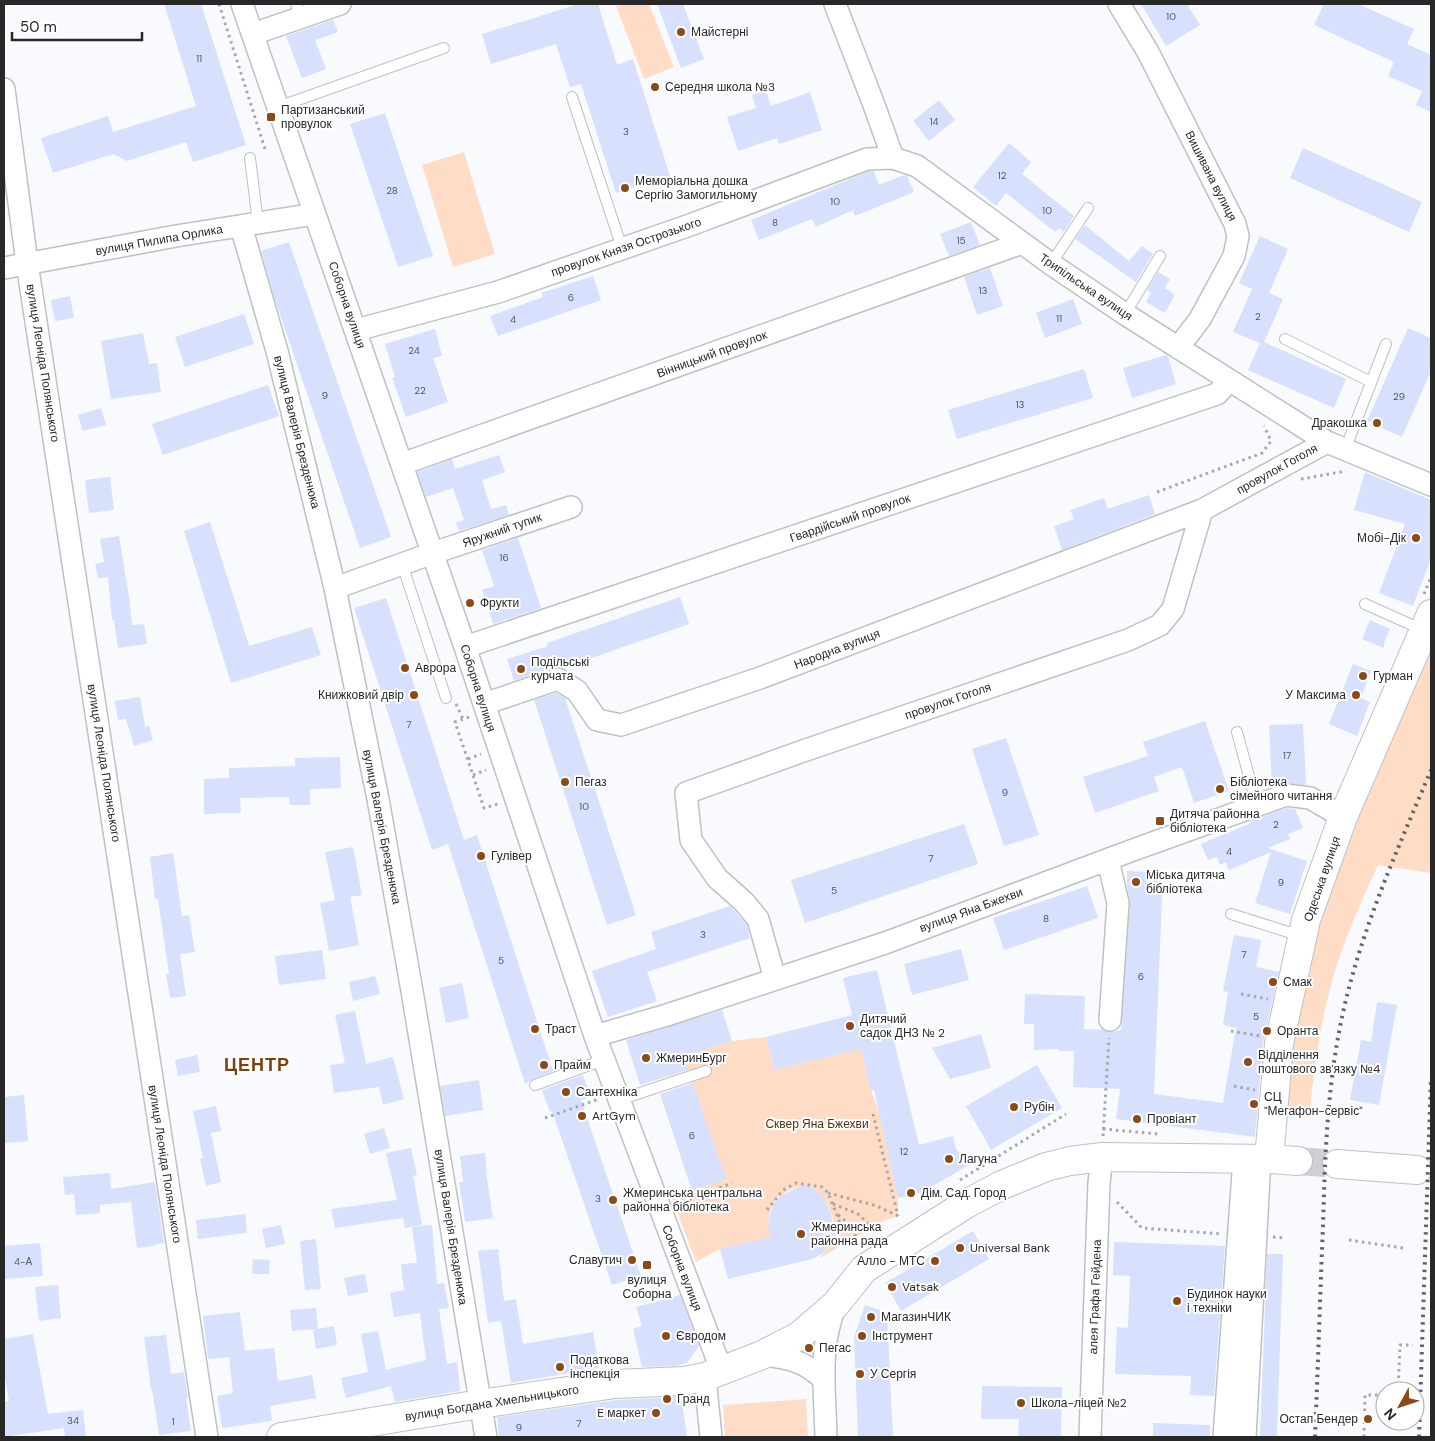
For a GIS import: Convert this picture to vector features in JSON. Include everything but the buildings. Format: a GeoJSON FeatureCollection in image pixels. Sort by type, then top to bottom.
{"type":"FeatureCollection","features":[{"type":"Feature","properties":{"kind":"street","name":"Соборна вулиця"},"geometry":{"type":"LineString","coordinates":[[242,4],[465,647],[477,711],[603,1060],[609,1099],[713,1373],[711,1437]]}},
{"type":"Feature","properties":{"kind":"street"},"geometry":{"type":"LineString","coordinates":[[253,34],[298,11],[340,4]]}},
{"type":"Feature","properties":{"kind":"street"},"geometry":{"type":"LineString","coordinates":[[834,4],[874,105],[892,158]]}},
{"type":"Feature","properties":{"kind":"street","name":"Вишивана вулиця"},"geometry":{"type":"LineString","coordinates":[[1119,4],[1148,52],[1235,224],[1238,236],[1238,247],[1234,256],[1200,319],[1178,348]]}},
{"type":"Feature","properties":{"kind":"street","name":"вулиця Леоніда Полянського"},"geometry":{"type":"LineString","coordinates":[[4,89],[27,263],[206,1437]]}},
{"type":"Feature","properties":{"kind":"street","name":"Трипільська вулиця"},"geometry":{"type":"LineString","coordinates":[[892,158],[917,166],[1051,264],[1125,314],[1229,381],[1336,446],[1431,485]]}},
{"type":"Feature","properties":{"kind":"street","name":"провулок Князя Острозького"},"geometry":{"type":"LineString","coordinates":[[356,330],[498,292],[867,159],[892,158]]}},
{"type":"Feature","properties":{"kind":"street","name":"вулиця Пилипа Орлика"},"geometry":{"type":"LineString","coordinates":[[4,268],[176,236],[315,214]]}},
{"type":"Feature","properties":{"kind":"street","name":"вулиця Валерія Брезденюка"},"geometry":{"type":"LineString","coordinates":[[249,224],[277,351],[335,588],[378,798],[486,1437]]}},
{"type":"Feature","properties":{"kind":"street","name":"Вінницький провулок"},"geometry":{"type":"LineString","coordinates":[[402,464],[1022,243]]}},
{"type":"Feature","properties":{"kind":"street","name":"Гвардійський провулок"},"geometry":{"type":"LineString","coordinates":[[465,647],[1217,394],[1229,381]]}},
{"type":"Feature","properties":{"kind":"street","name":"провулок Гоголя"},"geometry":{"type":"LineString","coordinates":[[775,979],[758,919],[744,902],[717,878],[691,840],[686,793],[1128,640],[1160,626],[1173,608],[1202,510],[1336,446]]}},
{"type":"Feature","properties":{"kind":"street","name":"Яружний тупик"},"geometry":{"type":"LineString","coordinates":[[335,588],[571,507]]}},
{"type":"Feature","properties":{"kind":"street","name":"Народна вулиця"},"geometry":{"type":"LineString","coordinates":[[477,711],[558,680],[577,690],[598,720],[621,725],[760,678],[1202,510]]}},
{"type":"Feature","properties":{"kind":"street","name":"Одеська вулиця"},"geometry":{"type":"LineString","coordinates":[[1258,1159],[1279,1044],[1306,920],[1343,817],[1428,622]]}},
{"type":"Feature","properties":{"kind":"street","name":"вулиця Яна Бжехви"},"geometry":{"type":"LineString","coordinates":[[594,1036],[667,1015],[885,943],[1286,795],[1310,798],[1343,817]]}},
{"type":"Feature","properties":{"kind":"street"},"geometry":{"type":"LineString","coordinates":[[1108,860],[1118,903],[1110,1020]]}},
{"type":"Feature","properties":{"kind":"street"},"geometry":{"type":"LineString","coordinates":[[1224,1437],[1247,1236],[1258,1159]]}},
{"type":"Feature","properties":{"kind":"street","name":"вулиця Богдана Хмельницького"},"geometry":{"type":"LineString","coordinates":[[281,1437],[615,1384],[684,1381],[713,1373],[762,1355],[799,1336],[836,1304],[864,1269],[966,1204],[1002,1185],[1046,1167],[1070,1161],[1100,1170],[1258,1159],[1298,1161]]}},
{"type":"Feature","properties":{"kind":"street"},"geometry":{"type":"LineString","coordinates":[[1337,1164],[1417,1170]]}},
{"type":"Feature","properties":{"kind":"street","name":"алея Графа Гейдена"},"geometry":{"type":"LineString","coordinates":[[1090,1437],[1100,1170]]}},
{"type":"Feature","properties":{"kind":"street"},"geometry":{"type":"LineString","coordinates":[[1245,1437],[1247,1236]]}},
{"type":"Feature","properties":{"kind":"street"},"geometry":{"type":"LineString","coordinates":[[826,1437],[824,1346],[829,1322],[836,1304]]}},
{"type":"Feature","properties":{"kind":"street"},"geometry":{"type":"LineString","coordinates":[[762,1355],[790,1359],[813,1369],[824,1380]]}},
{"type":"Feature","properties":{"kind":"lane"},"geometry":{"type":"LineString","coordinates":[[278,107],[444,48]]}},
{"type":"Feature","properties":{"kind":"lane"},"geometry":{"type":"LineString","coordinates":[[572,96],[622,248]]}},
{"type":"Feature","properties":{"kind":"lane"},"geometry":{"type":"LineString","coordinates":[[249,224],[250,158]]}},
{"type":"Feature","properties":{"kind":"lane"},"geometry":{"type":"LineString","coordinates":[[1051,264],[1088,208]]}},
{"type":"Feature","properties":{"kind":"lane"},"geometry":{"type":"LineString","coordinates":[[1125,314],[1160,256]]}},
{"type":"Feature","properties":{"kind":"lane"},"geometry":{"type":"LineString","coordinates":[[1285,339],[1371,382]]}},
{"type":"Feature","properties":{"kind":"lane"},"geometry":{"type":"LineString","coordinates":[[1336,446],[1371,382],[1386,344]]}},
{"type":"Feature","properties":{"kind":"lane"},"geometry":{"type":"LineString","coordinates":[[402,564],[450,699]]}},
{"type":"Feature","properties":{"kind":"lane"},"geometry":{"type":"LineString","coordinates":[[1365,604],[1428,622]]}},
{"type":"Feature","properties":{"kind":"lane"},"geometry":{"type":"LineString","coordinates":[[1237,732],[1258,806]]}},
{"type":"Feature","properties":{"kind":"lane"},"geometry":{"type":"LineString","coordinates":[[1231,914],[1302,937]]}},
{"type":"Feature","properties":{"kind":"lane"},"geometry":{"type":"LineString","coordinates":[[535,1085],[603,1060]]}},
{"type":"Feature","properties":{"kind":"lane"},"geometry":{"type":"LineString","coordinates":[[609,1099],[706,1071]]}},
{"type":"Feature","properties":{"kind":"path"},"geometry":{"type":"LineString","coordinates":[[219,4],[266,152]]}},
{"type":"Feature","properties":{"kind":"path"},"geometry":{"type":"LineString","coordinates":[[1157,492],[1262,453],[1271,442],[1261,419]]}},
{"type":"Feature","properties":{"kind":"path"},"geometry":{"type":"LineString","coordinates":[[1294,481],[1351,470]]}},
{"type":"Feature","properties":{"kind":"path"},"geometry":{"type":"LineString","coordinates":[[450,699],[463,719]]}},
{"type":"Feature","properties":{"kind":"path"},"geometry":{"type":"LineString","coordinates":[[477,711],[455,722],[484,808],[498,804]]}},
{"type":"Feature","properties":{"kind":"path"},"geometry":{"type":"LineString","coordinates":[[468,759],[481,754]]}},
{"type":"Feature","properties":{"kind":"path"},"geometry":{"type":"LineString","coordinates":[[473,775],[487,770]]}},
{"type":"Feature","properties":{"kind":"path"},"geometry":{"type":"LineString","coordinates":[[1241,994],[1269,999]]}},
{"type":"Feature","properties":{"kind":"path"},"geometry":{"type":"LineString","coordinates":[[1110,1020],[1100,1170],[1142,1228],[1285,1238]]}},
{"type":"Feature","properties":{"kind":"path"},"geometry":{"type":"LineString","coordinates":[[1231,1031],[1265,1037]]}},
{"type":"Feature","properties":{"kind":"path"},"geometry":{"type":"LineString","coordinates":[[1234,1086],[1258,1090]]}},
{"type":"Feature","properties":{"kind":"path"},"geometry":{"type":"LineString","coordinates":[[545,1118],[609,1099]]}},
{"type":"Feature","properties":{"kind":"path"},"geometry":{"type":"LineString","coordinates":[[828,1193],[877,1206],[898,1216],[873,1114]]}},
{"type":"Feature","properties":{"kind":"path"},"geometry":{"type":"LineString","coordinates":[[955,1184],[1066,1114]]}},
{"type":"Feature","properties":{"kind":"path"},"geometry":{"type":"LineString","coordinates":[[767,1210],[784,1190],[796,1182],[822,1187],[828,1193],[839,1220],[839,1247]]}},
{"type":"Feature","properties":{"kind":"path"},"geometry":{"type":"LineString","coordinates":[[674,1205],[732,1183]]}},
{"type":"Feature","properties":{"kind":"path"},"geometry":{"type":"LineString","coordinates":[[832,1204],[858,1214],[872,1227]]}},
{"type":"Feature","properties":{"kind":"path"},"geometry":{"type":"LineString","coordinates":[[836,1214],[848,1223],[856,1237]]}},
{"type":"Feature","properties":{"kind":"path"},"geometry":{"type":"LineString","coordinates":[[1349,1240],[1403,1248]]}},
{"type":"Feature","properties":{"kind":"path"},"geometry":{"type":"LineString","coordinates":[[1398,1381],[1400,1345],[1414,1345]]}},
{"type":"Feature","properties":{"kind":"path"},"geometry":{"type":"LineString","coordinates":[[1364,1437],[1365,1395],[1375,1395]]}},
{"type":"Feature","properties":{"kind":"green space"},"geometry":{"type":"Polygon","coordinates":[[[623,4],[649,4],[674,67],[644,79],[616,6],[623,4]]]}},
{"type":"Feature","properties":{"kind":"green space"},"geometry":{"type":"Polygon","coordinates":[[[464,152],[495,254],[453,267],[422,165],[464,152]]]}},
{"type":"Feature","properties":{"kind":"green space"},"geometry":{"type":"Polygon","coordinates":[[[1431,614],[1431,873],[1378,865],[1338,961],[1329,991],[1319,1040],[1310,1107],[1272,1123],[1289,991],[1431,614]]]}},
{"type":"Feature","properties":{"kind":"green space","name":"Сквер Яна Бжехви"},"geometry":{"type":"Polygon","coordinates":[[[766,1037],[774,1070],[861,1049],[871,1091],[879,1111],[898,1198],[898,1216],[883,1221],[820,1258],[833,1239],[832,1216],[826,1202],[816,1191],[810,1187],[796,1187],[782,1195],[774,1203],[769,1220],[770,1237],[720,1249],[696,1262],[672,1198],[725,1179],[683,1057],[732,1041],[766,1037]]]}},
{"type":"Feature","properties":{"kind":"green space"},"geometry":{"type":"Polygon","coordinates":[[[806,1399],[808,1437],[725,1437],[723,1405],[806,1399]]]}},
{"type":"Feature","properties":{"kind":"tunnel"},"geometry":{"type":"LineString","coordinates":[[1298,1161],[1337,1164]]}},
{"type":"Feature","properties":{"kind":"railway"},"geometry":{"type":"LineString","coordinates":[[1315,1437],[1326,1149],[1336,1047],[1349,989],[1368,925],[1431,770]]}},
{"type":"Feature","properties":{"kind":"railway"},"geometry":{"type":"LineString","coordinates":[[1419,1437],[1431,1077]]}},
{"type":"Feature","properties":{"kind":"place","name":"Майстерні"},"geometry":{"type":"Point","coordinates":[681,32]}},
{"type":"Feature","properties":{"kind":"place","name":"Середня школа №3"},"geometry":{"type":"Point","coordinates":[655,87]}},
{"type":"Feature","properties":{"kind":"place","name":"Партизанський провулок"},"geometry":{"type":"Point","coordinates":[271,117]}},
{"type":"Feature","properties":{"kind":"place","name":"Меморіальна дошка Сергію Замогильному"},"geometry":{"type":"Point","coordinates":[625,188]}},
{"type":"Feature","properties":{"kind":"place","name":"Дракошка"},"geometry":{"type":"Point","coordinates":[1377,423]}},
{"type":"Feature","properties":{"kind":"place","name":"Мобі-Дік"},"geometry":{"type":"Point","coordinates":[1416,538]}},
{"type":"Feature","properties":{"kind":"place","name":"Фрукти"},"geometry":{"type":"Point","coordinates":[470,603]}},
{"type":"Feature","properties":{"kind":"place","name":"Аврора"},"geometry":{"type":"Point","coordinates":[405,668]}},
{"type":"Feature","properties":{"kind":"place","name":"Подільські курчата"},"geometry":{"type":"Point","coordinates":[521,669]}},
{"type":"Feature","properties":{"kind":"place","name":"Гурман"},"geometry":{"type":"Point","coordinates":[1363,676]}},
{"type":"Feature","properties":{"kind":"place","name":"Книжковий двір"},"geometry":{"type":"Point","coordinates":[414,695]}},
{"type":"Feature","properties":{"kind":"place","name":"У Максима"},"geometry":{"type":"Point","coordinates":[1356,695]}},
{"type":"Feature","properties":{"kind":"place","name":"Пегаз"},"geometry":{"type":"Point","coordinates":[565,782]}},
{"type":"Feature","properties":{"kind":"place","name":"Бібліотека сімейного читання"},"geometry":{"type":"Point","coordinates":[1220,789]}},
{"type":"Feature","properties":{"kind":"place","name":"Дитяча районна бібліотека"},"geometry":{"type":"Point","coordinates":[1160,821]}},
{"type":"Feature","properties":{"kind":"place","name":"Гулівер"},"geometry":{"type":"Point","coordinates":[481,856]}},
{"type":"Feature","properties":{"kind":"place","name":"Міська дитяча бібліотека"},"geometry":{"type":"Point","coordinates":[1136,882]}},
{"type":"Feature","properties":{"kind":"place","name":"Смак"},"geometry":{"type":"Point","coordinates":[1273,982]}},
{"type":"Feature","properties":{"kind":"place","name":"Дитячий садок ДНЗ № 2"},"geometry":{"type":"Point","coordinates":[850,1026]}},
{"type":"Feature","properties":{"kind":"place","name":"Траст"},"geometry":{"type":"Point","coordinates":[535,1029]}},
{"type":"Feature","properties":{"kind":"place","name":"Оранта"},"geometry":{"type":"Point","coordinates":[1267,1031]}},
{"type":"Feature","properties":{"kind":"place","name":"ЖмеринБург"},"geometry":{"type":"Point","coordinates":[646,1058]}},
{"type":"Feature","properties":{"kind":"place","name":"Відділення поштового зв'язку №4"},"geometry":{"type":"Point","coordinates":[1248,1062]}},
{"type":"Feature","properties":{"kind":"place","name":"Прайм"},"geometry":{"type":"Point","coordinates":[544,1065]}},
{"type":"Feature","properties":{"kind":"place","name":"Сантехніка"},"geometry":{"type":"Point","coordinates":[566,1092]}},
{"type":"Feature","properties":{"kind":"place","name":"СЦ \"Мегафон-сервіс\""},"geometry":{"type":"Point","coordinates":[1254,1104]}},
{"type":"Feature","properties":{"kind":"place","name":"Рубін"},"geometry":{"type":"Point","coordinates":[1014,1107]}},
{"type":"Feature","properties":{"kind":"place","name":"ArtGym"},"geometry":{"type":"Point","coordinates":[582,1116]}},
{"type":"Feature","properties":{"kind":"place","name":"Провіант"},"geometry":{"type":"Point","coordinates":[1137,1119]}},
{"type":"Feature","properties":{"kind":"place","name":"Лагуна"},"geometry":{"type":"Point","coordinates":[949,1159]}},
{"type":"Feature","properties":{"kind":"place","name":"Дім. Сад. Город"},"geometry":{"type":"Point","coordinates":[911,1193]}},
{"type":"Feature","properties":{"kind":"place","name":"Жмеринська центральна районна бібліотека"},"geometry":{"type":"Point","coordinates":[613,1200]}},
{"type":"Feature","properties":{"kind":"place","name":"Жмеринська районна рада"},"geometry":{"type":"Point","coordinates":[801,1234]}},
{"type":"Feature","properties":{"kind":"place","name":"Universal Bank"},"geometry":{"type":"Point","coordinates":[960,1248]}},
{"type":"Feature","properties":{"kind":"place","name":"Славутич"},"geometry":{"type":"Point","coordinates":[632,1260]}},
{"type":"Feature","properties":{"kind":"place","name":"Алло - МТС"},"geometry":{"type":"Point","coordinates":[935,1261]}},
{"type":"Feature","properties":{"kind":"place","name":"вулиця Соборна"},"geometry":{"type":"Point","coordinates":[647,1265]}},
{"type":"Feature","properties":{"kind":"place","name":"Vatsak"},"geometry":{"type":"Point","coordinates":[892,1287]}},
{"type":"Feature","properties":{"kind":"place","name":"Будинок науки і техніки"},"geometry":{"type":"Point","coordinates":[1177,1301]}},
{"type":"Feature","properties":{"kind":"place","name":"МагазинЧИК"},"geometry":{"type":"Point","coordinates":[871,1317]}},
{"type":"Feature","properties":{"kind":"place","name":"Євродом"},"geometry":{"type":"Point","coordinates":[666,1336]}},
{"type":"Feature","properties":{"kind":"place","name":"Інструмент"},"geometry":{"type":"Point","coordinates":[862,1336]}},
{"type":"Feature","properties":{"kind":"place","name":"Пегас"},"geometry":{"type":"Point","coordinates":[809,1348]}},
{"type":"Feature","properties":{"kind":"place","name":"Податкова інспекція"},"geometry":{"type":"Point","coordinates":[560,1367]}},
{"type":"Feature","properties":{"kind":"place","name":"У Сергія"},"geometry":{"type":"Point","coordinates":[860,1374]}},
{"type":"Feature","properties":{"kind":"place","name":"Гранд"},"geometry":{"type":"Point","coordinates":[667,1399]}},
{"type":"Feature","properties":{"kind":"place","name":"Школа-ліцей №2"},"geometry":{"type":"Point","coordinates":[1021,1403]}},
{"type":"Feature","properties":{"kind":"place","name":"E маркет"},"geometry":{"type":"Point","coordinates":[656,1413]}},
{"type":"Feature","properties":{"kind":"place","name":"Остап Бендер"},"geometry":{"type":"Point","coordinates":[1368,1419]}},
{"type":"Feature","properties":{"kind":"district","name":"ЦЕНТР"},"geometry":{"type":"Point","coordinates":[257,1065]}}]}
